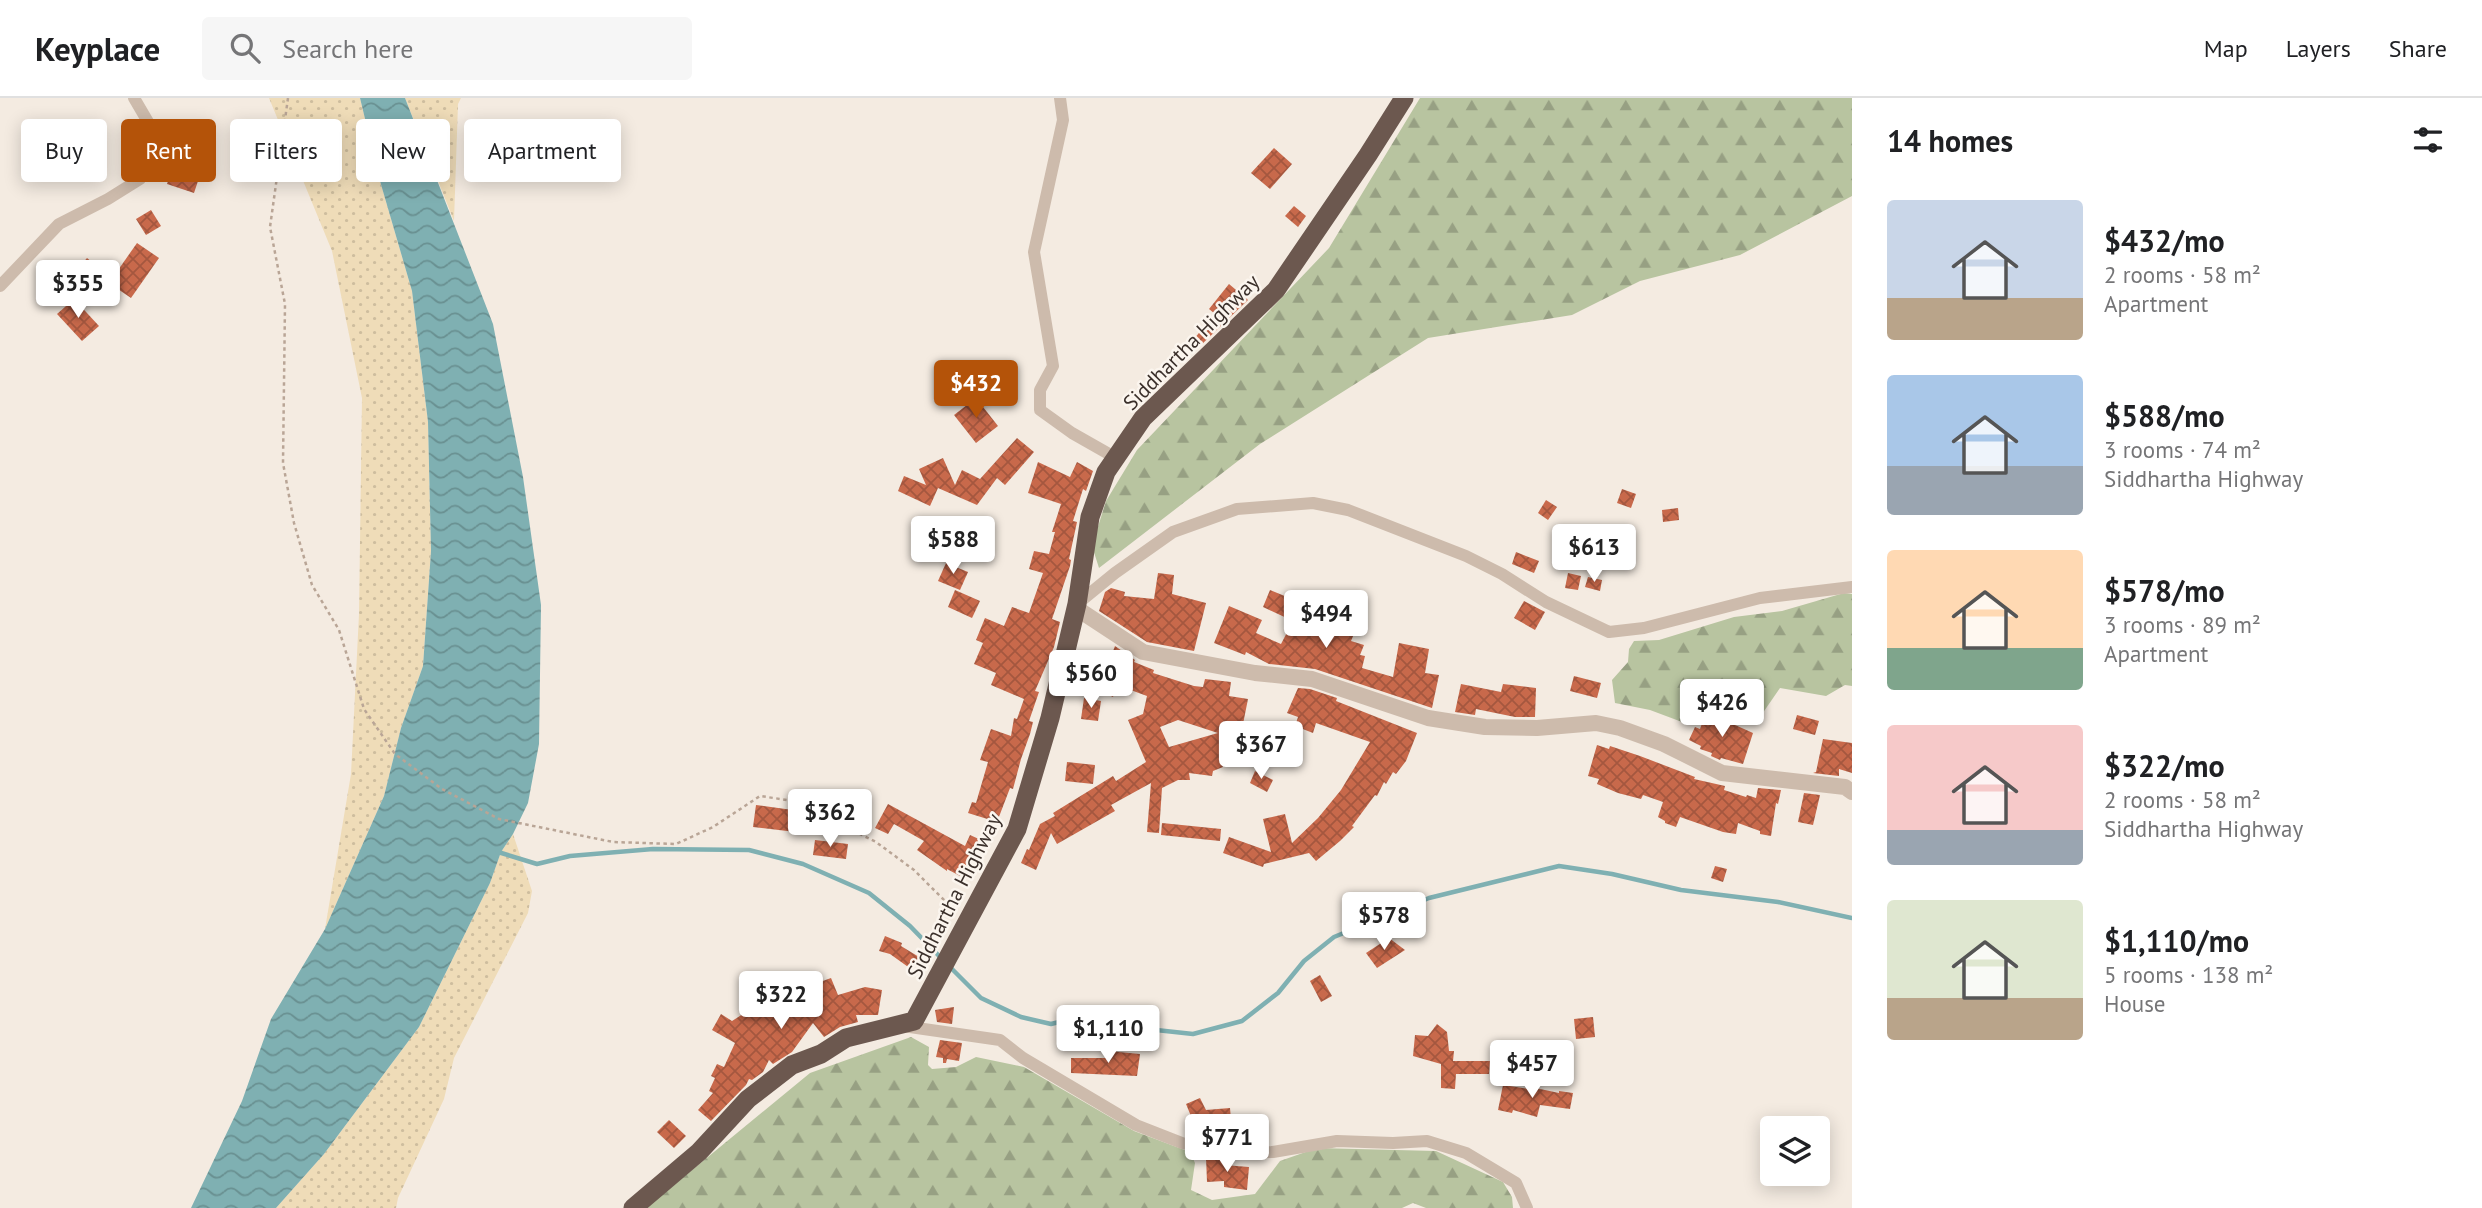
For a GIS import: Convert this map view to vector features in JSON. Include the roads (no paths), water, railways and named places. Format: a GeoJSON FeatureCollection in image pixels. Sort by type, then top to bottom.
{"type":"FeatureCollection","features":[{"type":"Feature","properties":{"kind":"highway","name":"Siddhartha Highway"},"geometry":{"type":"LineString","coordinates":[[907,1023],[1017,829],[1050,718],[1077,606],[1090,517],[1106,472],[1143,418],[1276,290],[1368,156],[1404,98]]}},
{"type":"Feature","properties":{"kind":"highway"},"geometry":{"type":"LineString","coordinates":[[633,1208],[699,1152],[748,1099],[792,1065],[821,1054],[846,1038],[907,1023]]}},
{"type":"Feature","properties":{"kind":"street"},"geometry":{"type":"LineString","coordinates":[[0,286],[59,224],[108,200],[140,179],[153,151],[151,127],[134,98]]}},
{"type":"Feature","properties":{"kind":"street"},"geometry":{"type":"LineString","coordinates":[[1060,98],[1062,120],[1034,252],[1052,366],[1040,390],[1040,410],[1072,433],[1116,458]]}},
{"type":"Feature","properties":{"kind":"street"},"geometry":{"type":"LineString","coordinates":[[1852,587],[1760,598],[1644,628],[1609,632],[1546,602],[1502,574],[1466,556],[1348,510],[1314,503],[1237,509],[1173,532],[1115,573],[1077,606],[1143,652],[1255,673],[1312,679],[1428,718],[1485,727],[1536,729],[1596,723],[1620,728],[1664,744],[1722,773],[1845,787],[1852,792]]}},
{"type":"Feature","properties":{"kind":"street"},"geometry":{"type":"LineString","coordinates":[[907,1023],[1000,1040],[1023,1058],[1136,1125],[1182,1143],[1228,1153],[1273,1152],[1337,1141],[1427,1141],[1466,1153],[1516,1182],[1527,1208]]}},
{"type":"Feature","properties":{"kind":"water"},"geometry":{"type":"Polygon","coordinates":[[[360,98],[405,98],[413,119],[365,119],[360,98]]]}},
{"type":"Feature","properties":{"kind":"water"},"geometry":{"type":"Polygon","coordinates":[[[380,182],[438,182],[493,324],[523,477],[541,605],[539,744],[528,803],[501,852],[490,883],[419,1027],[324,1154],[276,1208],[191,1208],[242,1101],[271,1019],[325,929],[384,796],[401,728],[423,666],[431,551],[428,422],[412,291],[380,182]]]}},
{"type":"Feature","properties":{"kind":"waterway"},"geometry":{"type":"LineString","coordinates":[[498,852],[537,864],[570,856],[653,849],[749,850],[803,864],[869,893],[910,926],[942,959]]}},
{"type":"Feature","properties":{"kind":"waterway"},"geometry":{"type":"LineString","coordinates":[[949,966],[981,998],[1021,1017],[1051,1024],[1075,1018],[1101,1024],[1193,1034],[1242,1021],[1278,993],[1304,961],[1334,937],[1429,898],[1559,866],[1612,874],[1681,890],[1778,902],[1852,918]]}}]}
